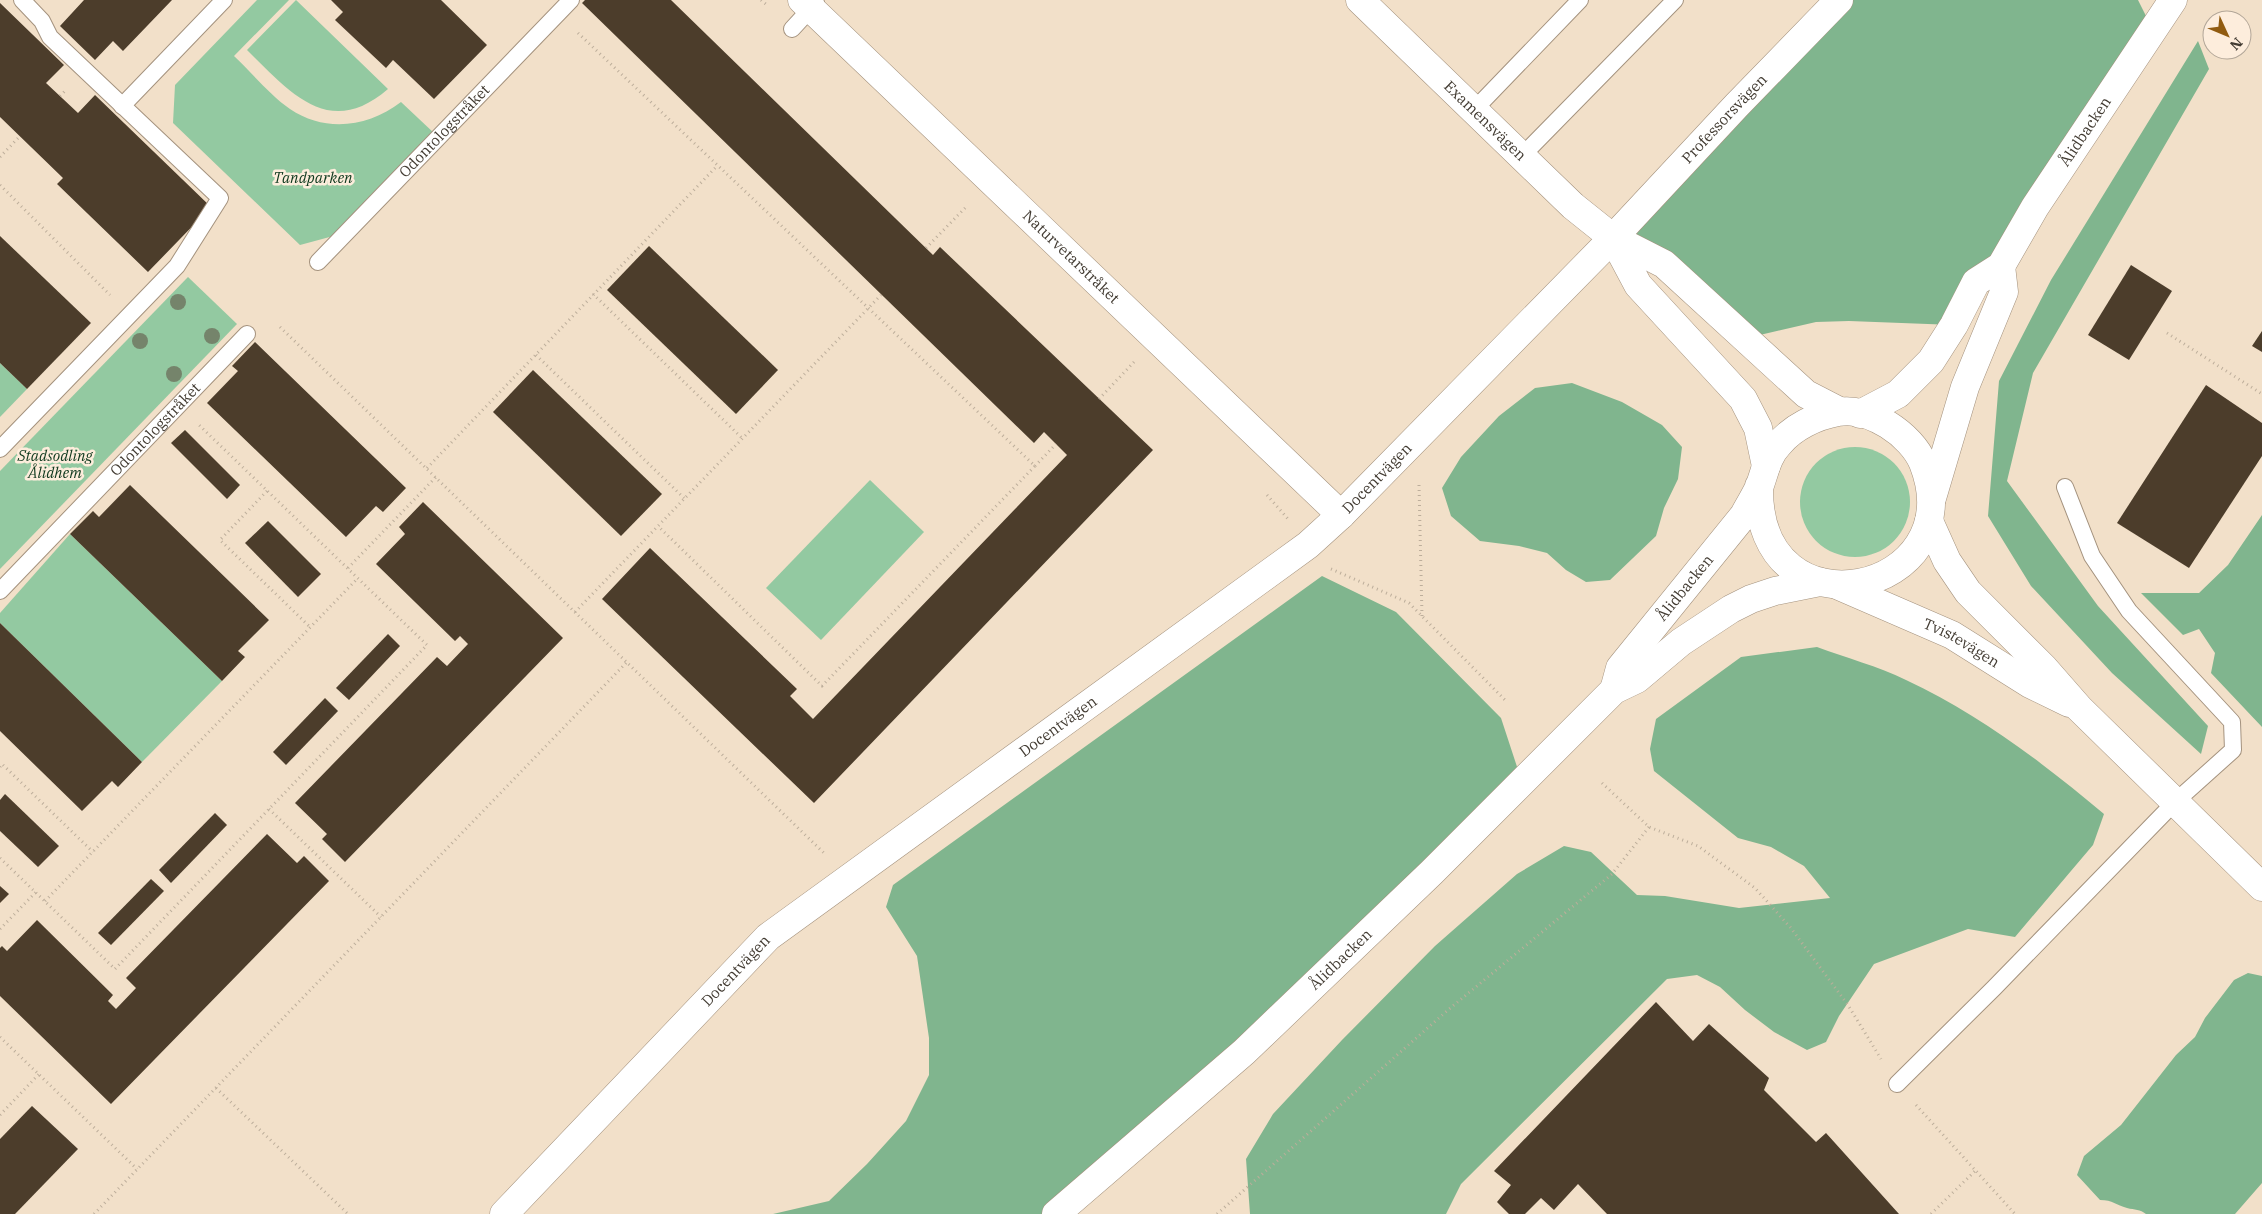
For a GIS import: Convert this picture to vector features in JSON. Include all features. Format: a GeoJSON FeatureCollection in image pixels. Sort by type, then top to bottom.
{"type":"FeatureCollection","features":[{"type":"Feature","properties":{"kind":"street","name":"Examensvägen"},"geometry":{"type":"LineString","coordinates":[[1360,0],[1573,206],[1612,238],[1664,264],[1806,394],[1850,413]]}},
{"type":"Feature","properties":{"kind":"street","name":"Professorsvägen"},"geometry":{"type":"LineString","coordinates":[[1612,238],[1839,0]]}},
{"type":"Feature","properties":{"kind":"street","name":"Ålidbacken"},"geometry":{"type":"LineString","coordinates":[[1614,690],[1620,668],[1744,515],[1778,444],[1797,427],[1816,418],[1850,413],[1898,394],[1931,361],[1945,340],[1976,282],[2001,266],[2040,200],[2173,0]]}},
{"type":"Feature","properties":{"kind":"street","name":"Naturvetarstråket"},"geometry":{"type":"LineString","coordinates":[[811,3],[1341,515]]}},
{"type":"Feature","properties":{"kind":"street","name":"Examensvägen"},"geometry":{"type":"LineString","coordinates":[[1612,238],[1638,285],[1743,398],[1758,428],[1762,476]]}},
{"type":"Feature","properties":{"kind":"street","name":"Docentvägen"},"geometry":{"type":"LineString","coordinates":[[504,1214],[768,937],[1308,545],[1341,515],[1612,238]]}},
{"type":"Feature","properties":{"kind":"street","name":"Ålidbacken"},"geometry":{"type":"LineString","coordinates":[[1056,1214],[1244,1052],[1432,872],[1614,690],[1637,679],[1681,642],[1731,609],[1751,599],[1776,591],[1830,584],[1868,583],[1898,568],[1920,543],[1966,387],[2004,292],[2001,266]]}},
{"type":"Feature","properties":{"kind":"street"},"geometry":{"type":"LineString","coordinates":[[1850,413],[1881,420],[1902,435],[1920,457],[1929,479],[1930,510]]}},
{"type":"Feature","properties":{"kind":"street","name":"Ålidbacken"},"geometry":{"type":"LineString","coordinates":[[1762,476],[1759,507],[1764,530],[1778,554],[1797,572],[1830,584]]}},
{"type":"Feature","properties":{"kind":"street","name":"Tvistevägen"},"geometry":{"type":"LineString","coordinates":[[1930,510],[1947,561],[1968,592],[2044,668],[2079,708],[2262,886]]}},
{"type":"Feature","properties":{"kind":"street","name":"Tvistevägen"},"geometry":{"type":"LineString","coordinates":[[1830,584],[1952,635],[2030,684],[2079,708]]}},
{"type":"Feature","properties":{"kind":"lane"},"geometry":{"type":"LineString","coordinates":[[0,449],[177,266],[220,198],[50,37],[42,21],[22,0]]}},
{"type":"Feature","properties":{"kind":"lane"},"geometry":{"type":"LineString","coordinates":[[122,106],[224,0]]}},
{"type":"Feature","properties":{"kind":"lane","name":"Odontologstråket"},"geometry":{"type":"LineString","coordinates":[[318,262],[571,0]]}},
{"type":"Feature","properties":{"kind":"lane"},"geometry":{"type":"LineString","coordinates":[[1474,110],[1580,0]]}},
{"type":"Feature","properties":{"kind":"lane"},"geometry":{"type":"LineString","coordinates":[[1522,156],[1675,0]]}},
{"type":"Feature","properties":{"kind":"lane"},"geometry":{"type":"LineString","coordinates":[[792,29],[811,3]]}},
{"type":"Feature","properties":{"kind":"lane","name":"Odontologstråket"},"geometry":{"type":"LineString","coordinates":[[0,591],[248,334]]}},
{"type":"Feature","properties":{"kind":"lane"},"geometry":{"type":"LineString","coordinates":[[1897,1084],[1994,988],[2175,802],[2233,750],[2232,722],[2129,611],[2092,556],[2065,487]]}},
{"type":"Feature","properties":{"kind":"path"},"geometry":{"type":"LineString","coordinates":[[558,14],[1035,466]]}},
{"type":"Feature","properties":{"kind":"path"},"geometry":{"type":"LineString","coordinates":[[0,157],[20,136]]}},
{"type":"Feature","properties":{"kind":"path"},"geometry":{"type":"LineString","coordinates":[[426,468],[717,166]]}},
{"type":"Feature","properties":{"kind":"path"},"geometry":{"type":"LineString","coordinates":[[0,185],[130,315]]}},
{"type":"Feature","properties":{"kind":"path"},"geometry":{"type":"LineString","coordinates":[[926,248],[971,202]]}},
{"type":"Feature","properties":{"kind":"path"},"geometry":{"type":"LineString","coordinates":[[593,294],[742,438]]}},
{"type":"Feature","properties":{"kind":"path"},"geometry":{"type":"LineString","coordinates":[[575,612],[881,295]]}},
{"type":"Feature","properties":{"kind":"path"},"geometry":{"type":"LineString","coordinates":[[280,327],[851,878]]}},
{"type":"Feature","properties":{"kind":"path"},"geometry":{"type":"LineString","coordinates":[[2167,333],[2262,394]]}},
{"type":"Feature","properties":{"kind":"path"},"geometry":{"type":"LineString","coordinates":[[536,355],[684,498]]}},
{"type":"Feature","properties":{"kind":"path"},"geometry":{"type":"LineString","coordinates":[[1099,399],[1136,360]]}},
{"type":"Feature","properties":{"kind":"path"},"geometry":{"type":"LineString","coordinates":[[0,858],[115,969],[427,645],[179,405]]}},
{"type":"Feature","properties":{"kind":"path"},"geometry":{"type":"LineString","coordinates":[[1418,436],[1422,617]]}},
{"type":"Feature","properties":{"kind":"path"},"geometry":{"type":"LineString","coordinates":[[658,526],[822,686],[1056,444]]}},
{"type":"Feature","properties":{"kind":"path"},"geometry":{"type":"LineString","coordinates":[[348,568],[436,477]]}},
{"type":"Feature","properties":{"kind":"path"},"geometry":{"type":"LineString","coordinates":[[267,491],[220,540],[310,627]]}},
{"type":"Feature","properties":{"kind":"path"},"geometry":{"type":"LineString","coordinates":[[1330,569],[1409,603],[1507,702]]}},
{"type":"Feature","properties":{"kind":"path"},"geometry":{"type":"LineString","coordinates":[[45,901],[358,578]]}},
{"type":"Feature","properties":{"kind":"path"},"geometry":{"type":"LineString","coordinates":[[94,1214],[627,662]]}},
{"type":"Feature","properties":{"kind":"path"},"geometry":{"type":"LineString","coordinates":[[0,767],[2,764],[93,852]]}},
{"type":"Feature","properties":{"kind":"path"},"geometry":{"type":"LineString","coordinates":[[1602,783],[1649,827],[1698,846],[1755,888],[1790,927],[1848,1005],[1897,1084],[2015,1214]]}},
{"type":"Feature","properties":{"kind":"path"},"geometry":{"type":"LineString","coordinates":[[269,809],[380,917]]}},
{"type":"Feature","properties":{"kind":"path"},"geometry":{"type":"LineString","coordinates":[[1217,1214],[1448,1010],[1612,874],[1649,827]]}},
{"type":"Feature","properties":{"kind":"path"},"geometry":{"type":"LineString","coordinates":[[0,929],[36,892]]}},
{"type":"Feature","properties":{"kind":"path"},"geometry":{"type":"LineString","coordinates":[[0,1037],[137,1169]]}},
{"type":"Feature","properties":{"kind":"path"},"geometry":{"type":"LineString","coordinates":[[0,1115],[39,1074]]}},
{"type":"Feature","properties":{"kind":"path"},"geometry":{"type":"LineString","coordinates":[[216,1088],[348,1214]]}},
{"type":"Feature","properties":{"kind":"path"},"geometry":{"type":"LineString","coordinates":[[1931,1214],[1975,1171]]}},
{"type":"Feature","properties":{"kind":"green space","name":"Tandparken"},"geometry":{"type":"Polygon","coordinates":[[[257,0],[289,0],[234,56],[268,91],[290,109],[318,122],[347,124],[375,117],[401,102],[435,134],[337,235],[300,245],[173,123],[175,85],[257,0]]]}},
{"type":"Feature","properties":{"kind":"green space"},"geometry":{"type":"Polygon","coordinates":[[[296,0],[388,89],[367,104],[347,110],[329,110],[312,104],[295,94],[263,66],[247,50],[296,0]]]}},
{"type":"Feature","properties":{"kind":"green space"},"geometry":{"type":"Polygon","coordinates":[[[1839,0],[2138,0],[2153,30],[1954,325],[1849,321],[1816,322],[1747,338],[1613,238],[1839,0]]]}},
{"type":"Feature","properties":{"kind":"green space"},"geometry":{"type":"Polygon","coordinates":[[[2198,41],[2202,51],[2202,60],[2205,60],[2209,69],[2033,373],[2007,481],[2098,606],[2208,726],[2201,754],[2112,673],[2031,586],[1988,516],[1999,381],[2051,280],[2198,41]]]}},
{"type":"Feature","properties":{"kind":"green space","name":"Stadsodling Ålidhem"},"geometry":{"type":"Polygon","coordinates":[[[188,277],[237,324],[0,569],[0,471],[188,277]]]}},
{"type":"Feature","properties":{"kind":"green space"},"geometry":{"type":"Polygon","coordinates":[[[0,363],[27,389],[0,417],[0,363]]]}},
{"type":"Feature","properties":{"kind":"green space"},"geometry":{"type":"Polygon","coordinates":[[[1572,383],[1622,402],[1662,425],[1682,447],[1678,479],[1664,508],[1656,536],[1610,580],[1586,582],[1566,570],[1547,553],[1519,546],[1480,541],[1451,516],[1442,488],[1461,457],[1499,416],[1535,388],[1572,383]]]}},
{"type":"Feature","properties":{"kind":"green space"},"geometry":{"type":"Polygon","coordinates":[[[1855,447],[1876,451],[1894,463],[1906,481],[1910,502],[1906,523],[1894,541],[1876,553],[1855,557],[1834,553],[1816,541],[1804,523],[1800,502],[1804,481],[1816,463],[1834,451],[1855,447]]]}},
{"type":"Feature","properties":{"kind":"green space"},"geometry":{"type":"Polygon","coordinates":[[[870,480],[924,532],[821,640],[766,588],[870,480]]]}},
{"type":"Feature","properties":{"kind":"green space"},"geometry":{"type":"Polygon","coordinates":[[[2262,515],[2262,727],[2211,673],[2215,653],[2199,629],[2183,635],[2141,593],[2199,593],[2228,565],[2262,515]]]}},
{"type":"Feature","properties":{"kind":"green space"},"geometry":{"type":"Polygon","coordinates":[[[70,534],[222,681],[142,762],[0,623],[0,613],[70,534]]]}},
{"type":"Feature","properties":{"kind":"green space"},"geometry":{"type":"Polygon","coordinates":[[[1322,576],[1396,612],[1501,718],[1522,782],[1056,1214],[773,1214],[829,1201],[867,1164],[906,1121],[929,1075],[929,1038],[917,956],[886,907],[893,885],[1322,576]]]}},
{"type":"Feature","properties":{"kind":"green space"},"geometry":{"type":"Polygon","coordinates":[[[1817,647],[1895,675],[1959,708],[2034,758],[2104,814],[2093,845],[2015,937],[1968,929],[1874,964],[1839,1016],[1826,1042],[1807,1050],[1774,1032],[1745,1010],[1720,987],[1697,975],[1667,979],[1461,1184],[1446,1214],[1250,1214],[1246,1159],[1273,1114],[1342,1040],[1435,946],[1517,874],[1564,846],[1591,852],[1637,895],[1665,896],[1739,908],[1830,898],[1804,866],[1771,847],[1738,838],[1654,771],[1650,749],[1656,719],[1741,657],[1817,647]]]}},
{"type":"Feature","properties":{"kind":"green space"},"geometry":{"type":"Polygon","coordinates":[[[2248,973],[2262,976],[2262,1183],[2235,1214],[2146,1214],[2139,1210],[2100,1200],[2077,1175],[2084,1156],[2121,1125],[2176,1055],[2195,1037],[2205,1018],[2234,980],[2248,973]]]}},
{"type":"Feature","properties":{"kind":"building"},"geometry":{"type":"Polygon","coordinates":[[[84,0],[172,0],[123,51],[113,41],[95,60],[60,26],[84,0]]]}},
{"type":"Feature","properties":{"kind":"building"},"geometry":{"type":"Polygon","coordinates":[[[331,0],[441,0],[487,45],[434,99],[393,60],[386,68],[335,20],[343,12],[331,0]]]}},
{"type":"Feature","properties":{"kind":"building"},"geometry":{"type":"Polygon","coordinates":[[[585,0],[671,0],[933,255],[940,247],[1153,450],[814,803],[602,599],[650,548],[797,689],[790,696],[813,719],[1067,455],[1044,432],[1034,443],[582,3],[585,0]]]}},
{"type":"Feature","properties":{"kind":"building"},"geometry":{"type":"Polygon","coordinates":[[[0,3],[64,65],[46,83],[78,113],[95,95],[211,207],[148,272],[57,184],[63,178],[0,117],[0,3]]]}},
{"type":"Feature","properties":{"kind":"building"},"geometry":{"type":"Polygon","coordinates":[[[0,236],[91,323],[27,389],[0,363],[0,236]]]}},
{"type":"Feature","properties":{"kind":"building"},"geometry":{"type":"Polygon","coordinates":[[[649,246],[778,370],[736,414],[607,290],[649,246]]]}},
{"type":"Feature","properties":{"kind":"building"},"geometry":{"type":"Polygon","coordinates":[[[2131,265],[2172,291],[2129,360],[2088,335],[2131,265]]]}},
{"type":"Feature","properties":{"kind":"building"},"geometry":{"type":"Polygon","coordinates":[[[2262,331],[2262,352],[2252,346],[2262,331]]]}},
{"type":"Feature","properties":{"kind":"building"},"geometry":{"type":"Polygon","coordinates":[[[255,342],[406,488],[383,512],[376,506],[346,537],[207,403],[238,371],[232,366],[255,342]]]}},
{"type":"Feature","properties":{"kind":"building"},"geometry":{"type":"Polygon","coordinates":[[[533,370],[662,494],[621,536],[493,412],[533,370]]]}},
{"type":"Feature","properties":{"kind":"building"},"geometry":{"type":"Polygon","coordinates":[[[2206,385],[2262,423],[2262,456],[2189,568],[2117,523],[2206,385]]]}},
{"type":"Feature","properties":{"kind":"building"},"geometry":{"type":"Polygon","coordinates":[[[185,430],[240,485],[227,499],[171,443],[185,430]]]}},
{"type":"Feature","properties":{"kind":"building"},"geometry":{"type":"Polygon","coordinates":[[[130,485],[269,620],[238,651],[245,657],[222,681],[70,534],[93,511],[99,517],[130,485]]]}},
{"type":"Feature","properties":{"kind":"building"},"geometry":{"type":"Polygon","coordinates":[[[423,502],[563,638],[345,862],[322,839],[327,834],[295,803],[437,657],[447,666],[468,644],[460,636],[455,641],[376,564],[405,534],[399,527],[423,502]]]}},
{"type":"Feature","properties":{"kind":"building"},"geometry":{"type":"Polygon","coordinates":[[[268,521],[321,574],[298,597],[245,543],[268,521]]]}},
{"type":"Feature","properties":{"kind":"building"},"geometry":{"type":"Polygon","coordinates":[[[0,623],[142,762],[118,787],[112,781],[82,811],[0,731],[0,623]]]}},
{"type":"Feature","properties":{"kind":"building"},"geometry":{"type":"Polygon","coordinates":[[[388,634],[400,646],[349,700],[336,688],[388,634]]]}},
{"type":"Feature","properties":{"kind":"building"},"geometry":{"type":"Polygon","coordinates":[[[325,698],[338,711],[286,765],[273,752],[325,698]]]}},
{"type":"Feature","properties":{"kind":"building"},"geometry":{"type":"Polygon","coordinates":[[[5,794],[59,846],[38,867],[0,831],[0,800],[5,794]]]}},
{"type":"Feature","properties":{"kind":"building"},"geometry":{"type":"Polygon","coordinates":[[[215,813],[227,825],[171,883],[159,870],[215,813]]]}},
{"type":"Feature","properties":{"kind":"building"},"geometry":{"type":"Polygon","coordinates":[[[267,834],[297,863],[304,856],[329,881],[111,1104],[0,996],[0,948],[2,946],[7,951],[37,920],[113,995],[108,1001],[116,1009],[136,988],[126,978],[267,834]]]}},
{"type":"Feature","properties":{"kind":"building"},"geometry":{"type":"Polygon","coordinates":[[[151,879],[164,891],[111,945],[98,933],[151,879]]]}},
{"type":"Feature","properties":{"kind":"building"},"geometry":{"type":"Polygon","coordinates":[[[0,886],[9,894],[0,903],[0,886]]]}},
{"type":"Feature","properties":{"kind":"building"},"geometry":{"type":"Polygon","coordinates":[[[1656,1002],[1693,1041],[1709,1024],[1769,1078],[1764,1090],[1816,1142],[1826,1133],[1899,1214],[1607,1214],[1578,1184],[1554,1210],[1541,1198],[1525,1214],[1509,1214],[1497,1202],[1511,1185],[1494,1171],[1656,1002]]]}},
{"type":"Feature","properties":{"kind":"building"},"geometry":{"type":"Polygon","coordinates":[[[32,1106],[78,1149],[15,1214],[0,1214],[0,1139],[32,1106]]]}}]}
